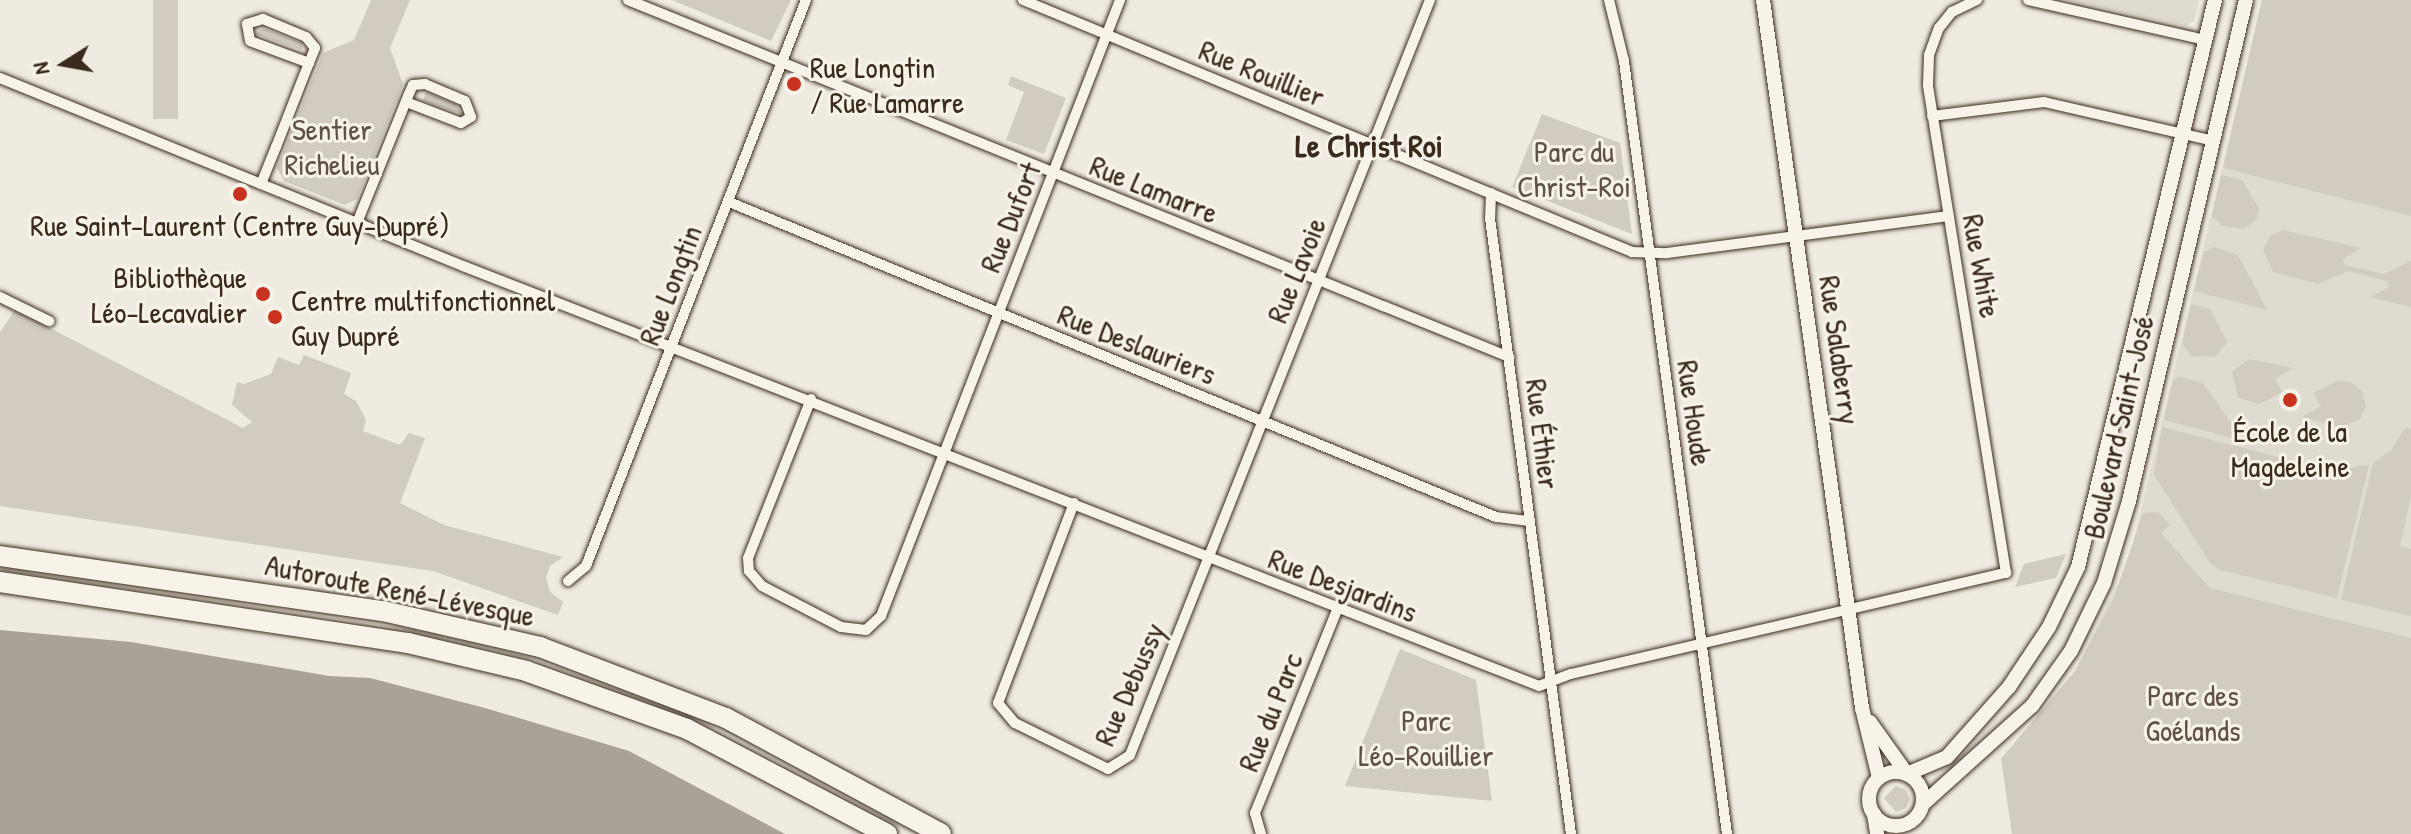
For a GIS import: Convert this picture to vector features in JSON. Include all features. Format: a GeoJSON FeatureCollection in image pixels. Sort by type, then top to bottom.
{"type":"FeatureCollection","features":[{"type":"Feature","properties":{"kind":"highway","name":"Autoroute René-Lévesque"},"geometry":{"type":"LineString","coordinates":[[0,556],[383,611],[540,647],[726,718],[941,834]]}},
{"type":"Feature","properties":{"kind":"highway","name":"Autoroute René-Lévesque"},"geometry":{"type":"LineString","coordinates":[[0,582],[408,643],[526,671],[687,729],[887,834]]}},
{"type":"Feature","properties":{"kind":"street","name":"Rue Lamarre"},"geometry":{"type":"LineString","coordinates":[[628,0],[1317,282],[1509,357]]}},
{"type":"Feature","properties":{"kind":"street","name":"Rue Longtin"},"geometry":{"type":"LineString","coordinates":[[568,581],[586,566],[806,0]]}},
{"type":"Feature","properties":{"kind":"street","name":"Rue Rouillier"},"geometry":{"type":"LineString","coordinates":[[1023,0],[1626,250],[1649,253],[1949,216]]}},
{"type":"Feature","properties":{"kind":"street","name":"Rue Dufort"},"geometry":{"type":"LineString","coordinates":[[811,399],[747,565],[756,583],[841,627],[866,630],[881,616],[1120,0]]}},
{"type":"Feature","properties":{"kind":"street","name":"Rue Houde"},"geometry":{"type":"LineString","coordinates":[[1609,0],[1624,61],[1727,834]]}},
{"type":"Feature","properties":{"kind":"street","name":"Rue Salaberry"},"geometry":{"type":"LineString","coordinates":[[1763,0],[1799,236],[1862,708],[1879,778]]}},
{"type":"Feature","properties":{"kind":"street","name":"Rue White"},"geometry":{"type":"LineString","coordinates":[[1977,0],[1952,12],[1935,36],[1927,65],[1932,116],[2007,562]]}},
{"type":"Feature","properties":{"kind":"street"},"geometry":{"type":"LineString","coordinates":[[2028,0],[2206,40]]}},
{"type":"Feature","properties":{"kind":"street","name":"Boulevard Saint-José"},"geometry":{"type":"LineString","coordinates":[[1907,774],[1947,757],[2009,687],[2072,580],[2097,503],[2215,0]]}},
{"type":"Feature","properties":{"kind":"street","name":"Boulevard Saint-José"},"geometry":{"type":"LineString","coordinates":[[1923,804],[2032,706],[2071,651],[2099,595],[2127,509],[2246,0]]}},
{"type":"Feature","properties":{"kind":"street","name":"Rue Lavoie"},"geometry":{"type":"LineString","coordinates":[[1209,558],[1427,1]]}},
{"type":"Feature","properties":{"kind":"street"},"geometry":{"type":"LineString","coordinates":[[261,184],[315,48],[309,39],[263,19],[247,24],[250,41],[309,63]]}},
{"type":"Feature","properties":{"kind":"street","name":"Rue Desjardins"},"geometry":{"type":"LineString","coordinates":[[0,78],[357,223],[673,344],[1533,685],[2003,575],[2007,562]]}},
{"type":"Feature","properties":{"kind":"street"},"geometry":{"type":"LineString","coordinates":[[357,223],[406,102],[413,85],[421,83],[465,101],[471,117],[461,123],[406,102]]}},
{"type":"Feature","properties":{"kind":"street"},"geometry":{"type":"LineString","coordinates":[[1932,116],[2034,102],[2214,141]]}},
{"type":"Feature","properties":{"kind":"street","name":"Rue Éthier"},"geometry":{"type":"LineString","coordinates":[[1491,193],[1551,682]]}},
{"type":"Feature","properties":{"kind":"street","name":"Rue Deslauriers"},"geometry":{"type":"LineString","coordinates":[[729,202],[1496,517],[1529,521]]}},
{"type":"Feature","properties":{"kind":"street"},"geometry":{"type":"LineString","coordinates":[[0,297],[49,321]]}},
{"type":"Feature","properties":{"kind":"street","name":"Rue Debussy"},"geometry":{"type":"LineString","coordinates":[[1074,503],[998,703],[1009,719],[1098,768],[1118,767],[1130,755],[1209,558]]}},
{"type":"Feature","properties":{"kind":"street","name":"Rue du Parc"},"geometry":{"type":"LineString","coordinates":[[1261,834],[1255,813],[1338,608]]}},
{"type":"Feature","properties":{"kind":"street"},"geometry":{"type":"LineString","coordinates":[[1551,682],[1571,834]]}},
{"type":"Feature","properties":{"kind":"street","name":"Rue Salaberry"},"geometry":{"type":"LineString","coordinates":[[1862,708],[1907,774]]}},
{"type":"Feature","properties":{"kind":"street"},"geometry":{"type":"LineString","coordinates":[[1874,814],[1886,824],[1903,829],[1923,804],[1921,788],[1907,774],[1879,778],[1870,795],[1877,834]]}},
{"type":"Feature","properties":{"kind":"shaded area"},"geometry":{"type":"Polygon","coordinates":[[[2066,0],[2199,0],[2194,21],[2186,26],[2066,0]]]}},
{"type":"Feature","properties":{"kind":"shaded area","name":"École de la Magdeleine"},"geometry":{"type":"Polygon","coordinates":[[[2262,0],[2411,0],[2411,834],[2001,759],[2075,671],[2129,561],[2262,0]]]}},
{"type":"Feature","properties":{"kind":"shaded area"},"geometry":{"type":"Polygon","coordinates":[[[0,630],[131,642],[329,676],[370,678],[629,751],[785,834],[0,834],[0,630]]]}},
{"type":"Feature","properties":{"kind":"green space"},"geometry":{"type":"Polygon","coordinates":[[[153,0],[178,0],[178,119],[153,119],[153,0]]]}},
{"type":"Feature","properties":{"kind":"green space","name":"Sentier Richelieu"},"geometry":{"type":"Polygon","coordinates":[[[371,0],[410,0],[390,48],[403,84],[357,199],[345,205],[284,181],[277,168],[323,53],[354,40],[371,0]]]}},
{"type":"Feature","properties":{"kind":"green space"},"geometry":{"type":"Polygon","coordinates":[[[672,0],[791,0],[771,41],[672,0]]]}},
{"type":"Feature","properties":{"kind":"green space"},"geometry":{"type":"Polygon","coordinates":[[[2262,0],[2411,0],[2411,216],[2223,168],[2262,0]]]}},
{"type":"Feature","properties":{"kind":"green space"},"geometry":{"type":"Polygon","coordinates":[[[263,28],[302,43],[302,50],[255,34],[263,28]]]}},
{"type":"Feature","properties":{"kind":"green space"},"geometry":{"type":"Polygon","coordinates":[[[1011,76],[1066,98],[1044,154],[1006,140],[1024,92],[1008,85],[1011,76]]]}},
{"type":"Feature","properties":{"kind":"green space"},"geometry":{"type":"Polygon","coordinates":[[[426,92],[456,104],[462,114],[423,101],[426,92]]]}},
{"type":"Feature","properties":{"kind":"green space","name":"Parc du Christ-Roi"},"geometry":{"type":"Polygon","coordinates":[[[1542,114],[1620,143],[1632,234],[1512,187],[1542,114]]]}},
{"type":"Feature","properties":{"kind":"green space"},"geometry":{"type":"Polygon","coordinates":[[[2221,175],[2242,180],[2259,208],[2257,220],[2243,229],[2222,226],[2212,216],[2221,175]]]}},
{"type":"Feature","properties":{"kind":"green space"},"geometry":{"type":"Polygon","coordinates":[[[2283,230],[2361,248],[2343,259],[2345,265],[2384,274],[2411,261],[2411,307],[2370,297],[2389,287],[2387,281],[2348,271],[2318,284],[2273,272],[2263,249],[2271,235],[2283,230]]]}},
{"type":"Feature","properties":{"kind":"green space"},"geometry":{"type":"Polygon","coordinates":[[[2214,247],[2238,255],[2267,310],[2194,291],[2204,252],[2214,247]]]}},
{"type":"Feature","properties":{"kind":"green space"},"geometry":{"type":"Polygon","coordinates":[[[2191,304],[2210,309],[2227,342],[2215,357],[2192,356],[2182,344],[2191,304]]]}},
{"type":"Feature","properties":{"kind":"green space"},"geometry":{"type":"Polygon","coordinates":[[[15,310],[243,428],[252,422],[232,405],[237,382],[244,384],[271,374],[278,357],[299,365],[304,355],[351,373],[344,394],[356,401],[366,420],[363,431],[400,445],[409,433],[425,438],[400,503],[444,525],[563,557],[550,566],[546,578],[550,592],[563,602],[558,615],[433,571],[0,506],[0,332],[15,310]]]}},
{"type":"Feature","properties":{"kind":"green space"},"geometry":{"type":"Polygon","coordinates":[[[2249,359],[2293,368],[2275,379],[2282,392],[2260,404],[2238,398],[2232,372],[2249,359]]]}},
{"type":"Feature","properties":{"kind":"green space"},"geometry":{"type":"Polygon","coordinates":[[[2180,377],[2203,383],[2238,433],[2236,439],[2164,420],[2173,380],[2180,377]]]}},
{"type":"Feature","properties":{"kind":"green space"},"geometry":{"type":"Polygon","coordinates":[[[2336,381],[2351,382],[2362,391],[2366,407],[2359,420],[2339,427],[2302,417],[2321,406],[2313,393],[2336,381]]]}},
{"type":"Feature","properties":{"kind":"green space"},"geometry":{"type":"Polygon","coordinates":[[[2162,427],[2329,470],[2369,465],[2337,598],[2220,570],[2210,563],[2154,475],[2162,427]]]}},
{"type":"Feature","properties":{"kind":"green space"},"geometry":{"type":"Polygon","coordinates":[[[2405,428],[2411,429],[2411,496],[2400,546],[2411,549],[2411,616],[2341,600],[2373,463],[2391,450],[2405,428]]]}},
{"type":"Feature","properties":{"kind":"green space","name":"Parc des Goélands"},"geometry":{"type":"Polygon","coordinates":[[[2158,512],[2170,525],[2161,533],[2210,588],[2411,638],[2411,834],[2012,834],[2001,759],[2075,671],[2114,598],[2143,513],[2158,512]]]}},
{"type":"Feature","properties":{"kind":"green space"},"geometry":{"type":"Polygon","coordinates":[[[2066,554],[2056,578],[2015,587],[2024,564],[2066,554]]]}},
{"type":"Feature","properties":{"kind":"green space","name":"Parc Léo-Rouillier"},"geometry":{"type":"Polygon","coordinates":[[[1400,649],[1476,680],[1492,801],[1345,786],[1400,649]]]}},
{"type":"Feature","properties":{"kind":"green space"},"geometry":{"type":"Polygon","coordinates":[[[1896,786],[1906,790],[1910,799],[1906,808],[1896,812],[1884,798],[1896,786]]]}},
{"type":"Feature","properties":{"kind":"place","name":"Rue Longtin / Rue Lamarre"},"geometry":{"type":"Point","coordinates":[794,84]}},
{"type":"Feature","properties":{"kind":"place","name":"Rue Saint-Laurent (Centre Guy-Dupré)"},"geometry":{"type":"Point","coordinates":[240,194]}},
{"type":"Feature","properties":{"kind":"place","name":"Bibliothèque Léo-Lecavalier"},"geometry":{"type":"Point","coordinates":[263,294]}},
{"type":"Feature","properties":{"kind":"place","name":"Centre multifonctionnel Guy Dupré"},"geometry":{"type":"Point","coordinates":[275,317]}},
{"type":"Feature","properties":{"kind":"place","name":"École de la Magdeleine"},"geometry":{"type":"Point","coordinates":[2290,400]}},
{"type":"Feature","properties":{"kind":"district","name":"Le Christ Roi"},"geometry":{"type":"Point","coordinates":[1369,146]}}]}
